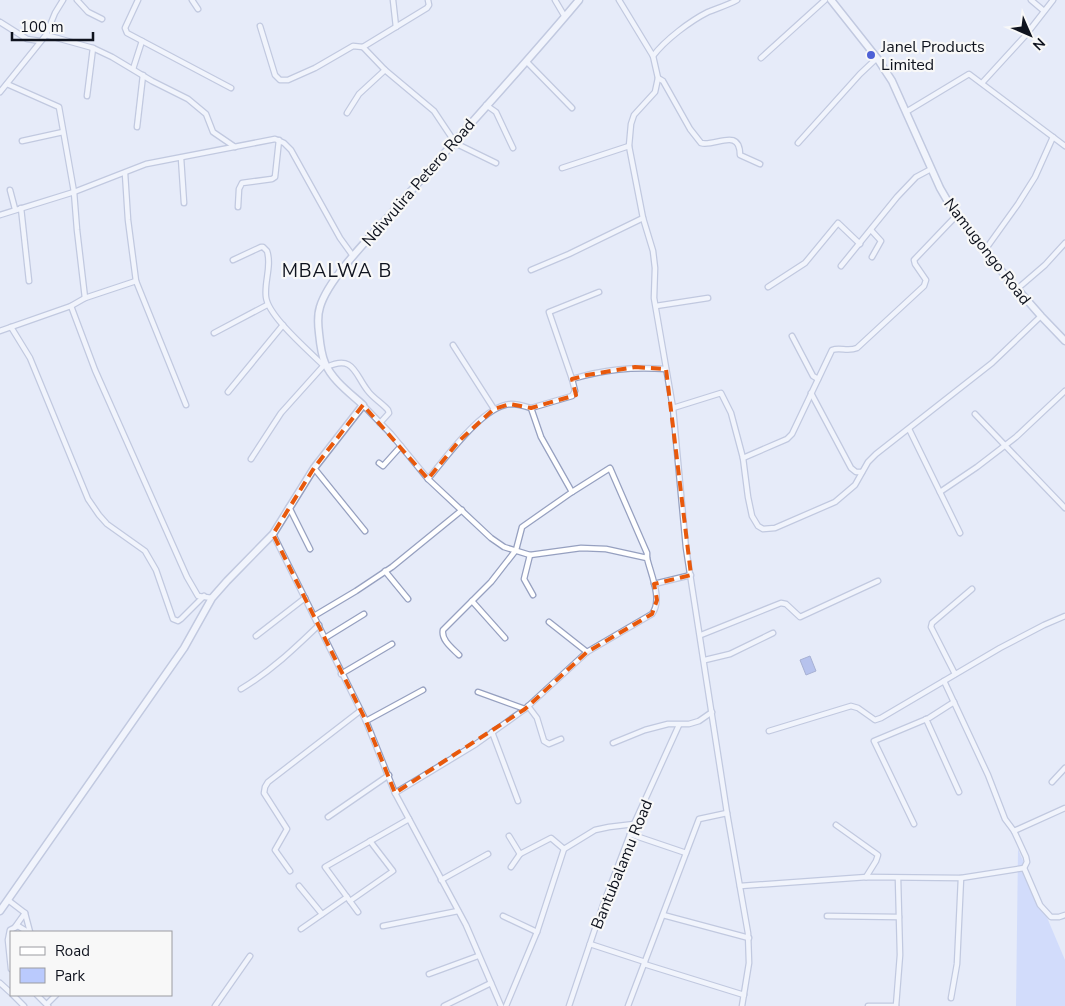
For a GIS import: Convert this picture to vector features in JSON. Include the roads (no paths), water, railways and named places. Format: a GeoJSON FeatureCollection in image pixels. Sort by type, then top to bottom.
{"type":"FeatureCollection","features":[{"type":"Feature","properties":{"kind":"street"},"geometry":{"type":"LineString","coordinates":[[0,92],[46,34],[54,13],[63,0]]}},
{"type":"Feature","properties":{"kind":"street"},"geometry":{"type":"LineString","coordinates":[[77,0],[88,12],[102,18]]}},
{"type":"Feature","properties":{"kind":"street"},"geometry":{"type":"LineString","coordinates":[[138,0],[125,30],[142,42],[232,88]]}},
{"type":"Feature","properties":{"kind":"street"},"geometry":{"type":"LineString","coordinates":[[192,0],[198,9]]}},
{"type":"Feature","properties":{"kind":"street"},"geometry":{"type":"LineString","coordinates":[[392,0],[396,27]]}},
{"type":"Feature","properties":{"kind":"street"},"geometry":{"type":"LineString","coordinates":[[260,26],[277,78],[283,81],[315,68],[353,46],[362,47],[427,8],[429,5],[428,0]]}},
{"type":"Feature","properties":{"kind":"street"},"geometry":{"type":"LineString","coordinates":[[555,0],[565,17]]}},
{"type":"Feature","properties":{"kind":"street","name":"Ndiwulira Petero Road"},"geometry":{"type":"LineString","coordinates":[[363,405],[338,382],[325,366],[318,321],[324,296],[353,256],[486,105],[527,62],[579,0]]}},
{"type":"Feature","properties":{"kind":"street"},"geometry":{"type":"LineString","coordinates":[[619,0],[653,56],[658,78],[655,92],[634,115],[631,124],[629,146],[655,268],[654,298],[673,408],[686,548],[705,660],[727,813],[749,938],[749,963],[742,1006]]}},
{"type":"Feature","properties":{"kind":"street"},"geometry":{"type":"LineString","coordinates":[[653,56],[660,47],[691,23],[706,13],[737,0]]}},
{"type":"Feature","properties":{"kind":"street"},"geometry":{"type":"LineString","coordinates":[[761,58],[831,0]]}},
{"type":"Feature","properties":{"kind":"street","name":"Namugongo Road"},"geometry":{"type":"LineString","coordinates":[[831,0],[877,58],[892,81],[940,188],[956,215],[1017,289],[1065,341]]}},
{"type":"Feature","properties":{"kind":"street"},"geometry":{"type":"LineString","coordinates":[[1032,0],[1044,11]]}},
{"type":"Feature","properties":{"kind":"street"},"geometry":{"type":"LineString","coordinates":[[982,83],[1025,36],[1054,0]]}},
{"type":"Feature","properties":{"kind":"street"},"geometry":{"type":"LineString","coordinates":[[0,22],[27,39],[40,41]]}},
{"type":"Feature","properties":{"kind":"street"},"geometry":{"type":"LineString","coordinates":[[46,34],[93,48],[188,100],[206,114],[213,132],[235,146]]}},
{"type":"Feature","properties":{"kind":"street"},"geometry":{"type":"LineString","coordinates":[[133,69],[142,42]]}},
{"type":"Feature","properties":{"kind":"street"},"geometry":{"type":"LineString","coordinates":[[362,47],[385,70],[434,111],[454,141],[466,150],[496,163]]}},
{"type":"Feature","properties":{"kind":"street"},"geometry":{"type":"LineString","coordinates":[[87,96],[93,48]]}},
{"type":"Feature","properties":{"kind":"street"},"geometry":{"type":"LineString","coordinates":[[798,143],[860,74],[877,58]]}},
{"type":"Feature","properties":{"kind":"street"},"geometry":{"type":"LineString","coordinates":[[527,62],[572,108]]}},
{"type":"Feature","properties":{"kind":"street"},"geometry":{"type":"LineString","coordinates":[[348,113],[360,94],[385,70]]}},
{"type":"Feature","properties":{"kind":"street"},"geometry":{"type":"LineString","coordinates":[[906,112],[969,74],[1065,146]]}},
{"type":"Feature","properties":{"kind":"street"},"geometry":{"type":"LineString","coordinates":[[137,127],[143,75]]}},
{"type":"Feature","properties":{"kind":"street"},"geometry":{"type":"LineString","coordinates":[[658,78],[663,81],[690,128],[701,143],[732,140],[737,142],[740,147],[740,155],[760,164]]}},
{"type":"Feature","properties":{"kind":"street"},"geometry":{"type":"LineString","coordinates":[[7,84],[57,104],[59,107],[74,192],[76,230],[86,298]]}},
{"type":"Feature","properties":{"kind":"street"},"geometry":{"type":"LineString","coordinates":[[486,105],[496,112],[513,148]]}},
{"type":"Feature","properties":{"kind":"street"},"geometry":{"type":"LineString","coordinates":[[22,141],[63,132]]}},
{"type":"Feature","properties":{"kind":"street"},"geometry":{"type":"LineString","coordinates":[[985,250],[1035,177],[1053,137]]}},
{"type":"Feature","properties":{"kind":"street"},"geometry":{"type":"LineString","coordinates":[[0,215],[74,192],[146,164],[266,140],[279,140],[291,150],[340,238],[353,256]]}},
{"type":"Feature","properties":{"kind":"street"},"geometry":{"type":"LineString","coordinates":[[238,207],[239,189],[242,183],[275,177],[279,140]]}},
{"type":"Feature","properties":{"kind":"street"},"geometry":{"type":"LineString","coordinates":[[562,168],[629,146]]}},
{"type":"Feature","properties":{"kind":"street"},"geometry":{"type":"LineString","coordinates":[[181,158],[184,203]]}},
{"type":"Feature","properties":{"kind":"street"},"geometry":{"type":"LineString","coordinates":[[841,266],[916,177],[931,168]]}},
{"type":"Feature","properties":{"kind":"street"},"geometry":{"type":"LineString","coordinates":[[125,173],[128,220],[136,280],[186,405]]}},
{"type":"Feature","properties":{"kind":"street"},"geometry":{"type":"LineString","coordinates":[[10,190],[15,210]]}},
{"type":"Feature","properties":{"kind":"street"},"geometry":{"type":"LineString","coordinates":[[21,208],[29,281]]}},
{"type":"Feature","properties":{"kind":"street"},"geometry":{"type":"LineString","coordinates":[[743,458],[787,439],[792,434],[832,350],[837,348],[852,350],[857,348],[924,286],[926,280],[914,260],[956,215]]}},
{"type":"Feature","properties":{"kind":"street"},"geometry":{"type":"LineString","coordinates":[[531,270],[643,218]]}},
{"type":"Feature","properties":{"kind":"street"},"geometry":{"type":"LineString","coordinates":[[768,287],[805,263],[838,223],[860,244]]}},
{"type":"Feature","properties":{"kind":"street"},"geometry":{"type":"LineString","coordinates":[[871,230],[881,241],[872,257]]}},
{"type":"Feature","properties":{"kind":"street"},"geometry":{"type":"LineString","coordinates":[[1017,289],[1045,265],[1065,244]]}},
{"type":"Feature","properties":{"kind":"street"},"geometry":{"type":"LineString","coordinates":[[233,260],[261,247],[268,250],[267,305],[283,325],[325,366]]}},
{"type":"Feature","properties":{"kind":"street"},"geometry":{"type":"LineString","coordinates":[[0,331],[71,306],[86,298],[136,280]]}},
{"type":"Feature","properties":{"kind":"street"},"geometry":{"type":"LineString","coordinates":[[428,479],[459,441],[494,409],[510,404],[519,404],[530,408],[572,396],[575,391],[572,379],[549,312],[599,292]]}},
{"type":"Feature","properties":{"kind":"street"},"geometry":{"type":"LineString","coordinates":[[656,306],[708,298]]}},
{"type":"Feature","properties":{"kind":"street"},"geometry":{"type":"LineString","coordinates":[[214,333],[267,305]]}},
{"type":"Feature","properties":{"kind":"street"},"geometry":{"type":"LineString","coordinates":[[71,306],[95,370],[194,593],[198,596],[212,598]]}},
{"type":"Feature","properties":{"kind":"street"},"geometry":{"type":"LineString","coordinates":[[673,408],[720,393],[731,413],[743,458],[752,516],[758,526],[764,529],[783,525],[835,502],[855,485],[868,462],[876,454],[992,364],[1041,316]]}},
{"type":"Feature","properties":{"kind":"street"},"geometry":{"type":"LineString","coordinates":[[228,392],[283,325]]}},
{"type":"Feature","properties":{"kind":"street"},"geometry":{"type":"LineString","coordinates":[[11,327],[30,358],[88,498],[107,524],[145,551],[156,570],[173,620],[178,621],[181,619],[204,596]]}},
{"type":"Feature","properties":{"kind":"street"},"geometry":{"type":"LineString","coordinates":[[792,336],[813,376],[818,379]]}},
{"type":"Feature","properties":{"kind":"street"},"geometry":{"type":"LineString","coordinates":[[453,345],[494,409]]}},
{"type":"Feature","properties":{"kind":"street"},"geometry":{"type":"LineString","coordinates":[[251,459],[280,413],[325,366],[345,363],[355,370],[369,393],[388,410],[389,413],[380,423]]}},
{"type":"Feature","properties":{"kind":"street"},"geometry":{"type":"LineString","coordinates":[[572,379],[611,370],[635,367],[666,368]]}},
{"type":"Feature","properties":{"kind":"street"},"geometry":{"type":"LineString","coordinates":[[940,492],[1005,445],[1065,391]]}},
{"type":"Feature","properties":{"kind":"street"},"geometry":{"type":"LineString","coordinates":[[811,393],[852,468],[856,472],[862,472]]}},
{"type":"Feature","properties":{"kind":"street"},"geometry":{"type":"LineString","coordinates":[[0,911],[184,648],[212,598],[273,534],[288,507],[314,468],[363,405],[428,479],[498,543],[530,555],[581,548],[606,550],[647,558]]}},
{"type":"Feature","properties":{"kind":"street"},"geometry":{"type":"LineString","coordinates":[[530,408],[542,437],[572,492]]}},
{"type":"Feature","properties":{"kind":"street"},"geometry":{"type":"LineString","coordinates":[[975,414],[1065,508]]}},
{"type":"Feature","properties":{"kind":"street"},"geometry":{"type":"LineString","coordinates":[[909,429],[960,533]]}},
{"type":"Feature","properties":{"kind":"street"},"geometry":{"type":"LineString","coordinates":[[379,464],[383,466],[401,446]]}},
{"type":"Feature","properties":{"kind":"street"},"geometry":{"type":"LineString","coordinates":[[314,468],[365,531]]}},
{"type":"Feature","properties":{"kind":"street"},"geometry":{"type":"LineString","coordinates":[[396,793],[476,744],[527,708],[587,652],[652,614],[656,609],[657,600],[647,553],[610,468],[522,527],[516,550],[491,582],[443,630],[444,638],[458,656]]}},
{"type":"Feature","properties":{"kind":"street"},"geometry":{"type":"LineString","coordinates":[[1060,502],[1065,497]]}},
{"type":"Feature","properties":{"kind":"street"},"geometry":{"type":"LineString","coordinates":[[288,507],[310,549]]}},
{"type":"Feature","properties":{"kind":"street"},"geometry":{"type":"LineString","coordinates":[[314,616],[385,571],[462,510]]}},
{"type":"Feature","properties":{"kind":"street"},"geometry":{"type":"LineString","coordinates":[[273,534],[366,721],[396,793],[458,911],[501,1006]]}},
{"type":"Feature","properties":{"kind":"street"},"geometry":{"type":"LineString","coordinates":[[530,555],[524,579],[533,595]]}},
{"type":"Feature","properties":{"kind":"street"},"geometry":{"type":"LineString","coordinates":[[385,571],[408,599]]}},
{"type":"Feature","properties":{"kind":"street"},"geometry":{"type":"LineString","coordinates":[[654,584],[691,575]]}},
{"type":"Feature","properties":{"kind":"street"},"geometry":{"type":"LineString","coordinates":[[701,636],[781,603],[786,604],[800,617],[878,581]]}},
{"type":"Feature","properties":{"kind":"street"},"geometry":{"type":"LineString","coordinates":[[954,674],[931,627],[932,623],[972,589]]}},
{"type":"Feature","properties":{"kind":"street"},"geometry":{"type":"LineString","coordinates":[[256,636],[305,598]]}},
{"type":"Feature","properties":{"kind":"street"},"geometry":{"type":"LineString","coordinates":[[472,600],[505,638]]}},
{"type":"Feature","properties":{"kind":"street"},"geometry":{"type":"LineString","coordinates":[[325,638],[364,614]]}},
{"type":"Feature","properties":{"kind":"street"},"geometry":{"type":"LineString","coordinates":[[769,731],[851,706],[858,708],[875,720],[881,718],[1000,648],[1065,616]]}},
{"type":"Feature","properties":{"kind":"street"},"geometry":{"type":"LineString","coordinates":[[549,622],[587,652]]}},
{"type":"Feature","properties":{"kind":"street"},"geometry":{"type":"LineString","coordinates":[[241,689],[262,677],[319,625]]}},
{"type":"Feature","properties":{"kind":"street"},"geometry":{"type":"LineString","coordinates":[[705,660],[730,654],[773,633]]}},
{"type":"Feature","properties":{"kind":"street"},"geometry":{"type":"LineString","coordinates":[[341,674],[392,644]]}},
{"type":"Feature","properties":{"kind":"street"},"geometry":{"type":"LineString","coordinates":[[944,681],[988,774],[1005,820],[1014,832],[1026,857],[1027,862],[1024,868],[1040,905],[1047,913],[1057,918],[1065,914]]}},
{"type":"Feature","properties":{"kind":"street"},"geometry":{"type":"LineString","coordinates":[[366,721],[423,690]]}},
{"type":"Feature","properties":{"kind":"street"},"geometry":{"type":"LineString","coordinates":[[478,692],[527,708],[537,718],[544,741],[548,744],[561,739]]}},
{"type":"Feature","properties":{"kind":"street"},"geometry":{"type":"LineString","coordinates":[[914,824],[874,741],[926,719],[954,702]]}},
{"type":"Feature","properties":{"kind":"street"},"geometry":{"type":"LineString","coordinates":[[290,871],[275,850],[287,829],[264,793],[265,787],[268,782],[360,711]]}},
{"type":"Feature","properties":{"kind":"street"},"geometry":{"type":"LineString","coordinates":[[613,743],[645,730],[668,724],[689,724],[698,721],[712,712]]}},
{"type":"Feature","properties":{"kind":"street"},"geometry":{"type":"LineString","coordinates":[[926,719],[959,792]]}},
{"type":"Feature","properties":{"kind":"street","name":"Bantubalamu Road"},"geometry":{"type":"LineString","coordinates":[[569,1006],[630,834],[679,725]]}},
{"type":"Feature","properties":{"kind":"street"},"geometry":{"type":"LineString","coordinates":[[492,732],[518,801]]}},
{"type":"Feature","properties":{"kind":"street"},"geometry":{"type":"LineString","coordinates":[[1052,782],[1065,768]]}},
{"type":"Feature","properties":{"kind":"street"},"geometry":{"type":"LineString","coordinates":[[328,817],[389,775]]}},
{"type":"Feature","properties":{"kind":"street"},"geometry":{"type":"LineString","coordinates":[[1014,832],[1065,808]]}},
{"type":"Feature","properties":{"kind":"street"},"geometry":{"type":"LineString","coordinates":[[628,1006],[699,819],[727,813]]}},
{"type":"Feature","properties":{"kind":"street"},"geometry":{"type":"LineString","coordinates":[[358,912],[325,867],[409,819]]}},
{"type":"Feature","properties":{"kind":"street"},"geometry":{"type":"LineString","coordinates":[[506,1006],[537,932],[564,849],[595,830],[634,824]]}},
{"type":"Feature","properties":{"kind":"street"},"geometry":{"type":"LineString","coordinates":[[836,825],[878,855],[866,877]]}},
{"type":"Feature","properties":{"kind":"street"},"geometry":{"type":"LineString","coordinates":[[630,834],[686,853]]}},
{"type":"Feature","properties":{"kind":"street"},"geometry":{"type":"LineString","coordinates":[[509,836],[520,854]]}},
{"type":"Feature","properties":{"kind":"street"},"geometry":{"type":"LineString","coordinates":[[511,867],[520,854],[551,838],[564,849]]}},
{"type":"Feature","properties":{"kind":"street"},"geometry":{"type":"LineString","coordinates":[[301,929],[393,871],[370,841]]}},
{"type":"Feature","properties":{"kind":"street"},"geometry":{"type":"LineString","coordinates":[[441,880],[488,854]]}},
{"type":"Feature","properties":{"kind":"street"},"geometry":{"type":"LineString","coordinates":[[740,886],[866,877],[961,878],[1024,868]]}},
{"type":"Feature","properties":{"kind":"street"},"geometry":{"type":"LineString","coordinates":[[868,1006],[896,1006],[900,955],[898,878]]}},
{"type":"Feature","properties":{"kind":"street"},"geometry":{"type":"LineString","coordinates":[[951,998],[957,964],[961,878]]}},
{"type":"Feature","properties":{"kind":"street"},"geometry":{"type":"LineString","coordinates":[[299,886],[322,914]]}},
{"type":"Feature","properties":{"kind":"street"},"geometry":{"type":"LineString","coordinates":[[8,900],[25,913],[29,931]]}},
{"type":"Feature","properties":{"kind":"street"},"geometry":{"type":"LineString","coordinates":[[382,926],[458,911]]}},
{"type":"Feature","properties":{"kind":"street"},"geometry":{"type":"LineString","coordinates":[[10,952],[10,930],[15,927],[25,913]]}},
{"type":"Feature","properties":{"kind":"street"},"geometry":{"type":"LineString","coordinates":[[663,915],[749,938]]}},
{"type":"Feature","properties":{"kind":"street"},"geometry":{"type":"LineString","coordinates":[[503,916],[537,932]]}},
{"type":"Feature","properties":{"kind":"street"},"geometry":{"type":"LineString","coordinates":[[827,916],[899,917]]}},
{"type":"Feature","properties":{"kind":"street"},"geometry":{"type":"LineString","coordinates":[[15,927],[18,926],[27,931]]}},
{"type":"Feature","properties":{"kind":"street"},"geometry":{"type":"LineString","coordinates":[[590,944],[744,995]]}},
{"type":"Feature","properties":{"kind":"street"},"geometry":{"type":"LineString","coordinates":[[215,1006],[250,956]]}},
{"type":"Feature","properties":{"kind":"street"},"geometry":{"type":"LineString","coordinates":[[429,974],[478,956]]}},
{"type":"Feature","properties":{"kind":"street"},"geometry":{"type":"LineString","coordinates":[[0,982],[10,992]]}},
{"type":"Feature","properties":{"kind":"street"},"geometry":{"type":"LineString","coordinates":[[444,1006],[491,983]]}},
{"type":"Feature","properties":{"kind":"street"},"geometry":{"type":"LineString","coordinates":[[14,996],[24,1006]]}},
{"type":"Feature","properties":{"kind":"place","name":"Janel Products Limited"},"geometry":{"type":"Point","coordinates":[871,55]}},
{"type":"Feature","properties":{"kind":"district","name":"MBALWA B"},"geometry":{"type":"Point","coordinates":[337,270]}}]}
